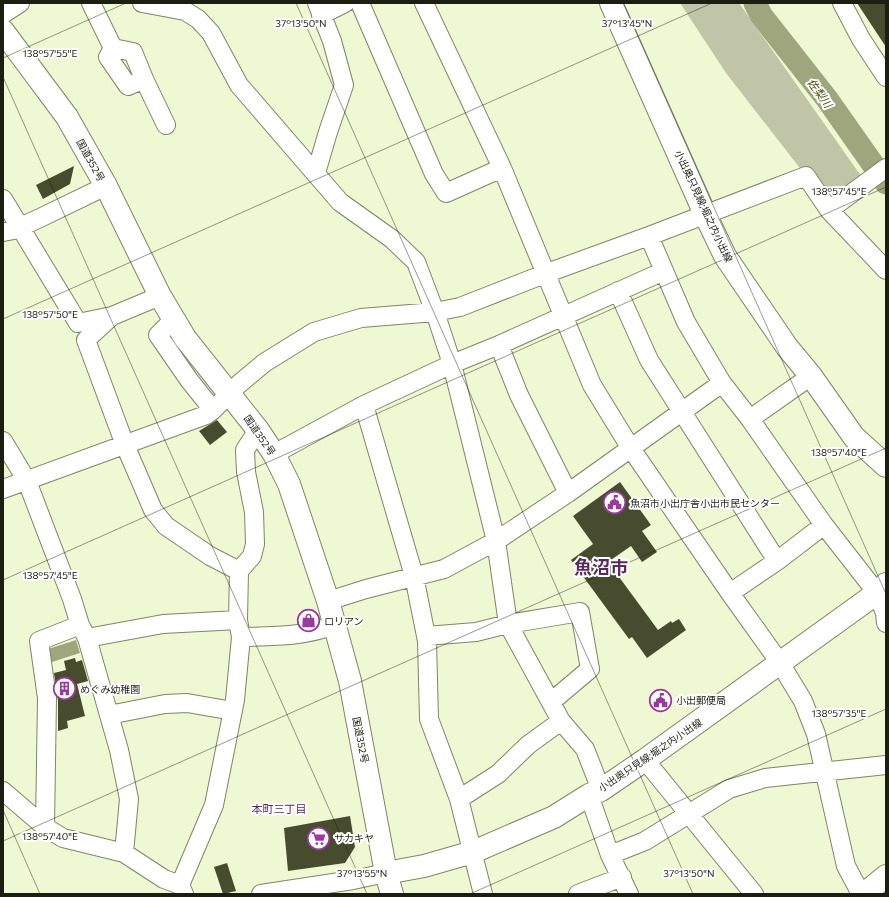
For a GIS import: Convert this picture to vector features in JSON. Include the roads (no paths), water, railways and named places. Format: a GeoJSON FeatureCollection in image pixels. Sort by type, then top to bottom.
{"type":"FeatureCollection","features":[{"type":"Feature","properties":{"kind":"main road","name":"小出奥只見線;堀之内小出線"},"geometry":{"type":"LineString","coordinates":[[611,3],[725,256],[787,347],[811,376],[854,437],[886,466]]}},
{"type":"Feature","properties":{"kind":"main road","name":"国道352号"},"geometry":{"type":"LineString","coordinates":[[3,31],[67,117],[106,186],[160,296],[185,338],[258,430],[274,454],[289,484],[328,601],[350,681],[386,873],[392,894]]}},
{"type":"Feature","properties":{"kind":"main road","name":"小出奥只見線;堀之内小出線"},"geometry":{"type":"LineString","coordinates":[[386,873],[424,866],[473,852],[554,816],[645,760],[881,589]]}},
{"type":"Feature","properties":{"kind":"main road"},"geometry":{"type":"LineString","coordinates":[[864,894],[886,876]]}},
{"type":"Feature","properties":{"kind":"street"},"geometry":{"type":"LineString","coordinates":[[3,14],[20,3]]}},
{"type":"Feature","properties":{"kind":"street"},"geometry":{"type":"LineString","coordinates":[[91,3],[113,48],[108,57],[128,86],[144,79],[166,125]]}},
{"type":"Feature","properties":{"kind":"street"},"geometry":{"type":"LineString","coordinates":[[142,3],[185,11],[198,19],[211,33],[238,85],[340,202],[392,239],[416,262],[436,312],[452,364],[496,541],[508,624],[561,721],[585,749],[610,856],[622,877],[629,894]]}},
{"type":"Feature","properties":{"kind":"street"},"geometry":{"type":"LineString","coordinates":[[316,173],[344,85],[332,41],[319,9],[345,3]]}},
{"type":"Feature","properties":{"kind":"street"},"geometry":{"type":"LineString","coordinates":[[360,3],[434,174],[446,193],[502,168]]}},
{"type":"Feature","properties":{"kind":"street"},"geometry":{"type":"LineString","coordinates":[[424,3],[502,168],[546,273],[562,316],[592,385],[630,447],[780,663],[803,701],[816,734],[846,866],[861,894]]}},
{"type":"Feature","properties":{"kind":"street"},"geometry":{"type":"LineString","coordinates":[[842,3],[861,39],[886,77]]}},
{"type":"Feature","properties":{"kind":"street"},"geometry":{"type":"LineString","coordinates":[[833,208],[886,168]]}},
{"type":"Feature","properties":{"kind":"street"},"geometry":{"type":"LineString","coordinates":[[4,488],[125,445],[206,414],[213,410],[239,384],[264,363],[314,332],[361,318],[436,312],[460,307],[546,273],[649,236],[806,176],[886,270]]}},
{"type":"Feature","properties":{"kind":"street"},"geometry":{"type":"LineString","coordinates":[[11,229],[42,217],[106,186]]}},
{"type":"Feature","properties":{"kind":"street"},"geometry":{"type":"LineString","coordinates":[[3,199],[11,229],[78,323],[112,316],[160,296]]}},
{"type":"Feature","properties":{"kind":"street"},"geometry":{"type":"LineString","coordinates":[[649,236],[686,322],[722,383],[750,419],[824,525],[881,589],[886,623]]}},
{"type":"Feature","properties":{"kind":"street"},"geometry":{"type":"LineString","coordinates":[[274,454],[364,405],[452,364],[499,345],[618,291],[664,272]]}},
{"type":"Feature","properties":{"kind":"street"},"geometry":{"type":"LineString","coordinates":[[618,291],[650,360],[777,561]]}},
{"type":"Feature","properties":{"kind":"street"},"geometry":{"type":"LineString","coordinates":[[112,316],[86,340],[125,445],[153,510],[166,526],[210,556],[239,571]]}},
{"type":"Feature","properties":{"kind":"street"},"geometry":{"type":"LineString","coordinates":[[174,319],[158,335],[189,380],[213,410]]}},
{"type":"Feature","properties":{"kind":"street"},"geometry":{"type":"LineString","coordinates":[[499,345],[519,395],[568,492]]}},
{"type":"Feature","properties":{"kind":"street"},"geometry":{"type":"LineString","coordinates":[[750,419],[811,376]]}},
{"type":"Feature","properties":{"kind":"street"},"geometry":{"type":"LineString","coordinates":[[328,601],[366,589],[444,569],[496,541],[722,383]]}},
{"type":"Feature","properties":{"kind":"street"},"geometry":{"type":"LineString","coordinates":[[364,405],[414,576],[426,636],[429,720],[459,799],[482,894]]}},
{"type":"Feature","properties":{"kind":"street"},"geometry":{"type":"LineString","coordinates":[[3,791],[45,827],[63,838],[124,853],[182,890],[214,805],[235,700],[239,628],[239,571],[252,556],[255,544],[254,512],[246,472],[245,450],[258,430]]}},
{"type":"Feature","properties":{"kind":"street"},"geometry":{"type":"LineString","coordinates":[[3,441],[27,480],[84,632],[109,715],[119,750],[129,798],[124,853]]}},
{"type":"Feature","properties":{"kind":"street"},"geometry":{"type":"LineString","coordinates":[[730,593],[777,561],[824,525]]}},
{"type":"Feature","properties":{"kind":"street"},"geometry":{"type":"LineString","coordinates":[[426,636],[476,632],[508,624],[580,612],[590,669],[551,702]]}},
{"type":"Feature","properties":{"kind":"street"},"geometry":{"type":"LineString","coordinates":[[45,827],[47,698],[39,641],[84,632],[163,624],[239,628],[287,636],[320,630],[334,625]]}},
{"type":"Feature","properties":{"kind":"street"},"geometry":{"type":"LineString","coordinates":[[109,715],[165,704],[187,702],[233,711]]}},
{"type":"Feature","properties":{"kind":"street"},"geometry":{"type":"LineString","coordinates":[[459,799],[498,774],[528,746],[561,721]]}},
{"type":"Feature","properties":{"kind":"street"},"geometry":{"type":"LineString","coordinates":[[645,760],[754,894]]}},
{"type":"Feature","properties":{"kind":"street"},"geometry":{"type":"LineString","coordinates":[[610,856],[645,841],[729,789],[765,778],[825,770],[886,765]]}},
{"type":"Feature","properties":{"kind":"street"},"geometry":{"type":"LineString","coordinates":[[268,893],[353,880],[386,873]]}},
{"type":"Feature","properties":{"kind":"street"},"geometry":{"type":"LineString","coordinates":[[578,894],[622,877]]}},
{"type":"Feature","properties":{"kind":"waterway","name":"佐梨川"},"geometry":{"type":"LineString","coordinates":[[755,3],[761,15],[827,99],[886,183]]}},
{"type":"Feature","properties":{"kind":"place","name":"魚沼市小出庁舎小出市民センター"},"geometry":{"type":"Point","coordinates":[615,503]}},
{"type":"Feature","properties":{"kind":"place","name":"ロリアン"},"geometry":{"type":"Point","coordinates":[309,621]}},
{"type":"Feature","properties":{"kind":"place","name":"めぐみ幼稚園"},"geometry":{"type":"Point","coordinates":[64,689]}},
{"type":"Feature","properties":{"kind":"place","name":"小出郵便局"},"geometry":{"type":"Point","coordinates":[661,700]}},
{"type":"Feature","properties":{"kind":"place","name":"サカキヤ"},"geometry":{"type":"Point","coordinates":[319,838]}},
{"type":"Feature","properties":{"kind":"district","name":"魚沼市"},"geometry":{"type":"Point","coordinates":[601,567]}},
{"type":"Feature","properties":{"kind":"district","name":"本町三丁目"},"geometry":{"type":"Point","coordinates":[279,808]}}]}
